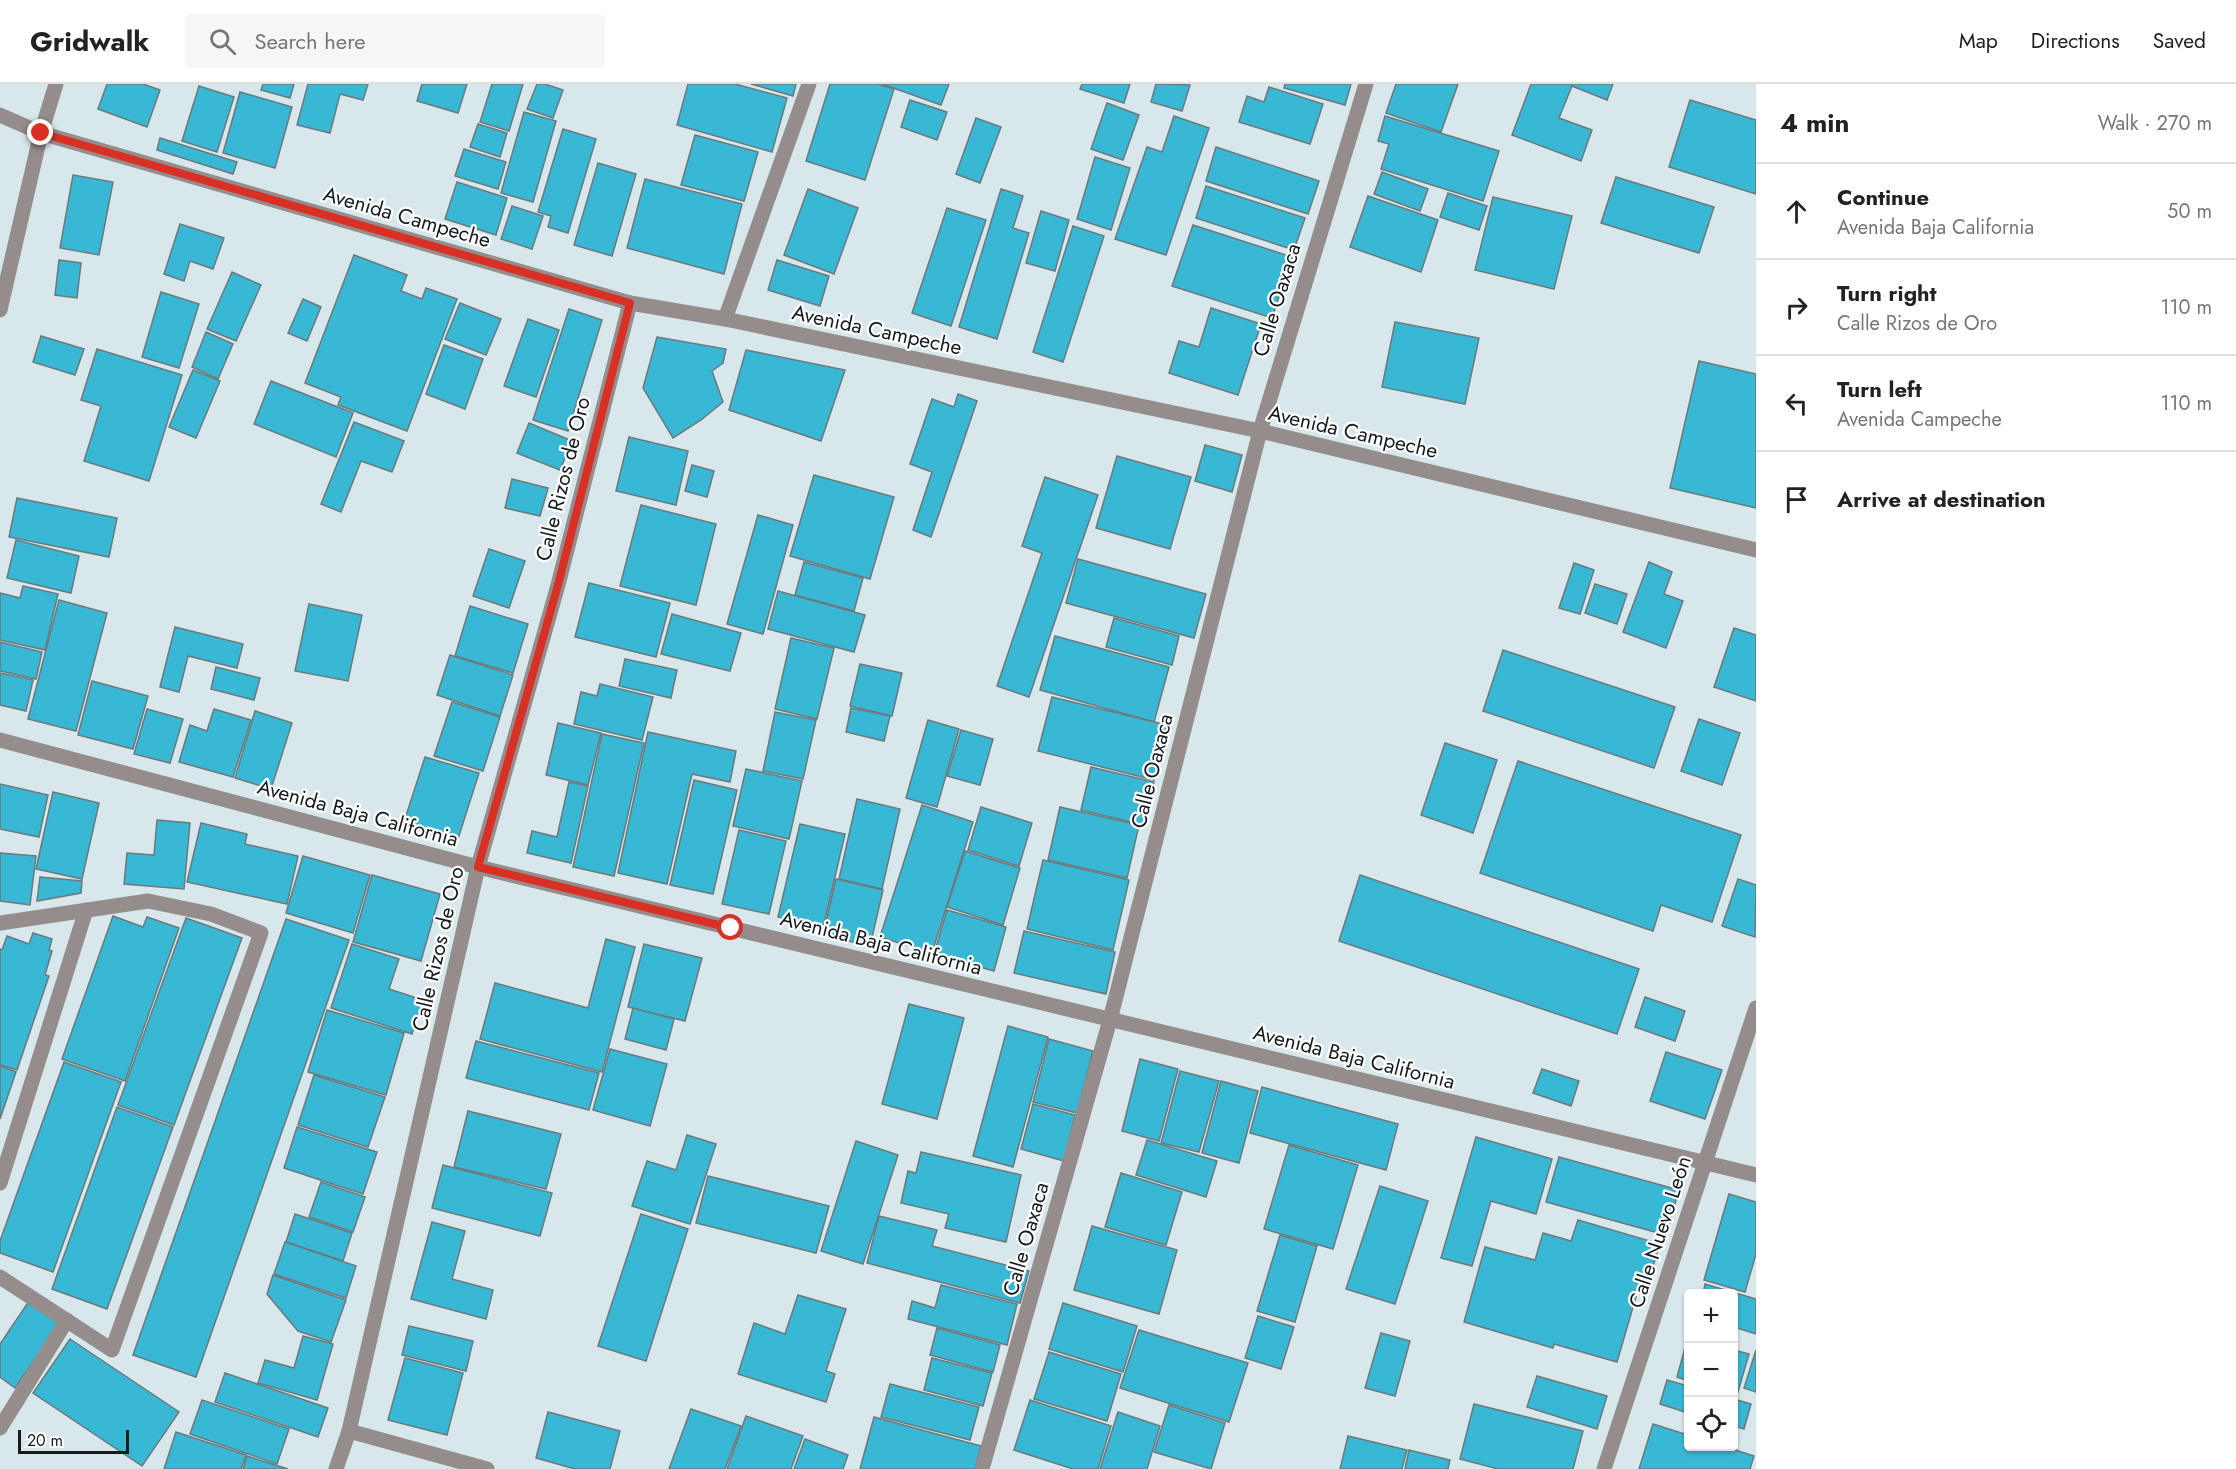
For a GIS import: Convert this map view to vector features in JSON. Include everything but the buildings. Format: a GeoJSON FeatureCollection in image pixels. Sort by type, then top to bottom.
{"type":"FeatureCollection","features":[{"type":"Feature","properties":{"kind":"street"},"geometry":{"type":"LineString","coordinates":[[0,310],[41,133],[56,84]]}},
{"type":"Feature","properties":{"kind":"street"},"geometry":{"type":"LineString","coordinates":[[725,319],[809,84]]}},
{"type":"Feature","properties":{"kind":"street","name":"Calle Oaxaca"},"geometry":{"type":"LineString","coordinates":[[982,1469],[1110,1020],[1260,431],[1365,84]]}},
{"type":"Feature","properties":{"kind":"street","name":"Avenida Campeche"},"geometry":{"type":"LineString","coordinates":[[0,115],[41,133],[630,303],[725,319],[1260,431],[1756,550]]}},
{"type":"Feature","properties":{"kind":"street","name":"Calle Rizos de Oro"},"geometry":{"type":"LineString","coordinates":[[336,1469],[349,1431],[478,867],[558,585],[630,303]]}},
{"type":"Feature","properties":{"kind":"street","name":"Avenida Baja California"},"geometry":{"type":"LineString","coordinates":[[0,740],[478,867],[1756,1175]]}},
{"type":"Feature","properties":{"kind":"street"},"geometry":{"type":"LineString","coordinates":[[0,923],[148,901],[211,914],[261,933],[112,1350],[0,1277]]}},
{"type":"Feature","properties":{"kind":"street"},"geometry":{"type":"LineString","coordinates":[[0,1184],[86,910]]}},
{"type":"Feature","properties":{"kind":"street","name":"Calle Nuevo León"},"geometry":{"type":"LineString","coordinates":[[1604,1469],[1756,1008]]}},
{"type":"Feature","properties":{"kind":"street"},"geometry":{"type":"LineString","coordinates":[[0,1428],[67,1320]]}},
{"type":"Feature","properties":{"kind":"street"},"geometry":{"type":"LineString","coordinates":[[349,1431],[487,1469]]}},
{"type":"Feature","properties":{"kind":"route"},"geometry":{"type":"LineString","coordinates":[[41,133],[630,303],[558,585],[478,867],[731,928]]}}]}
